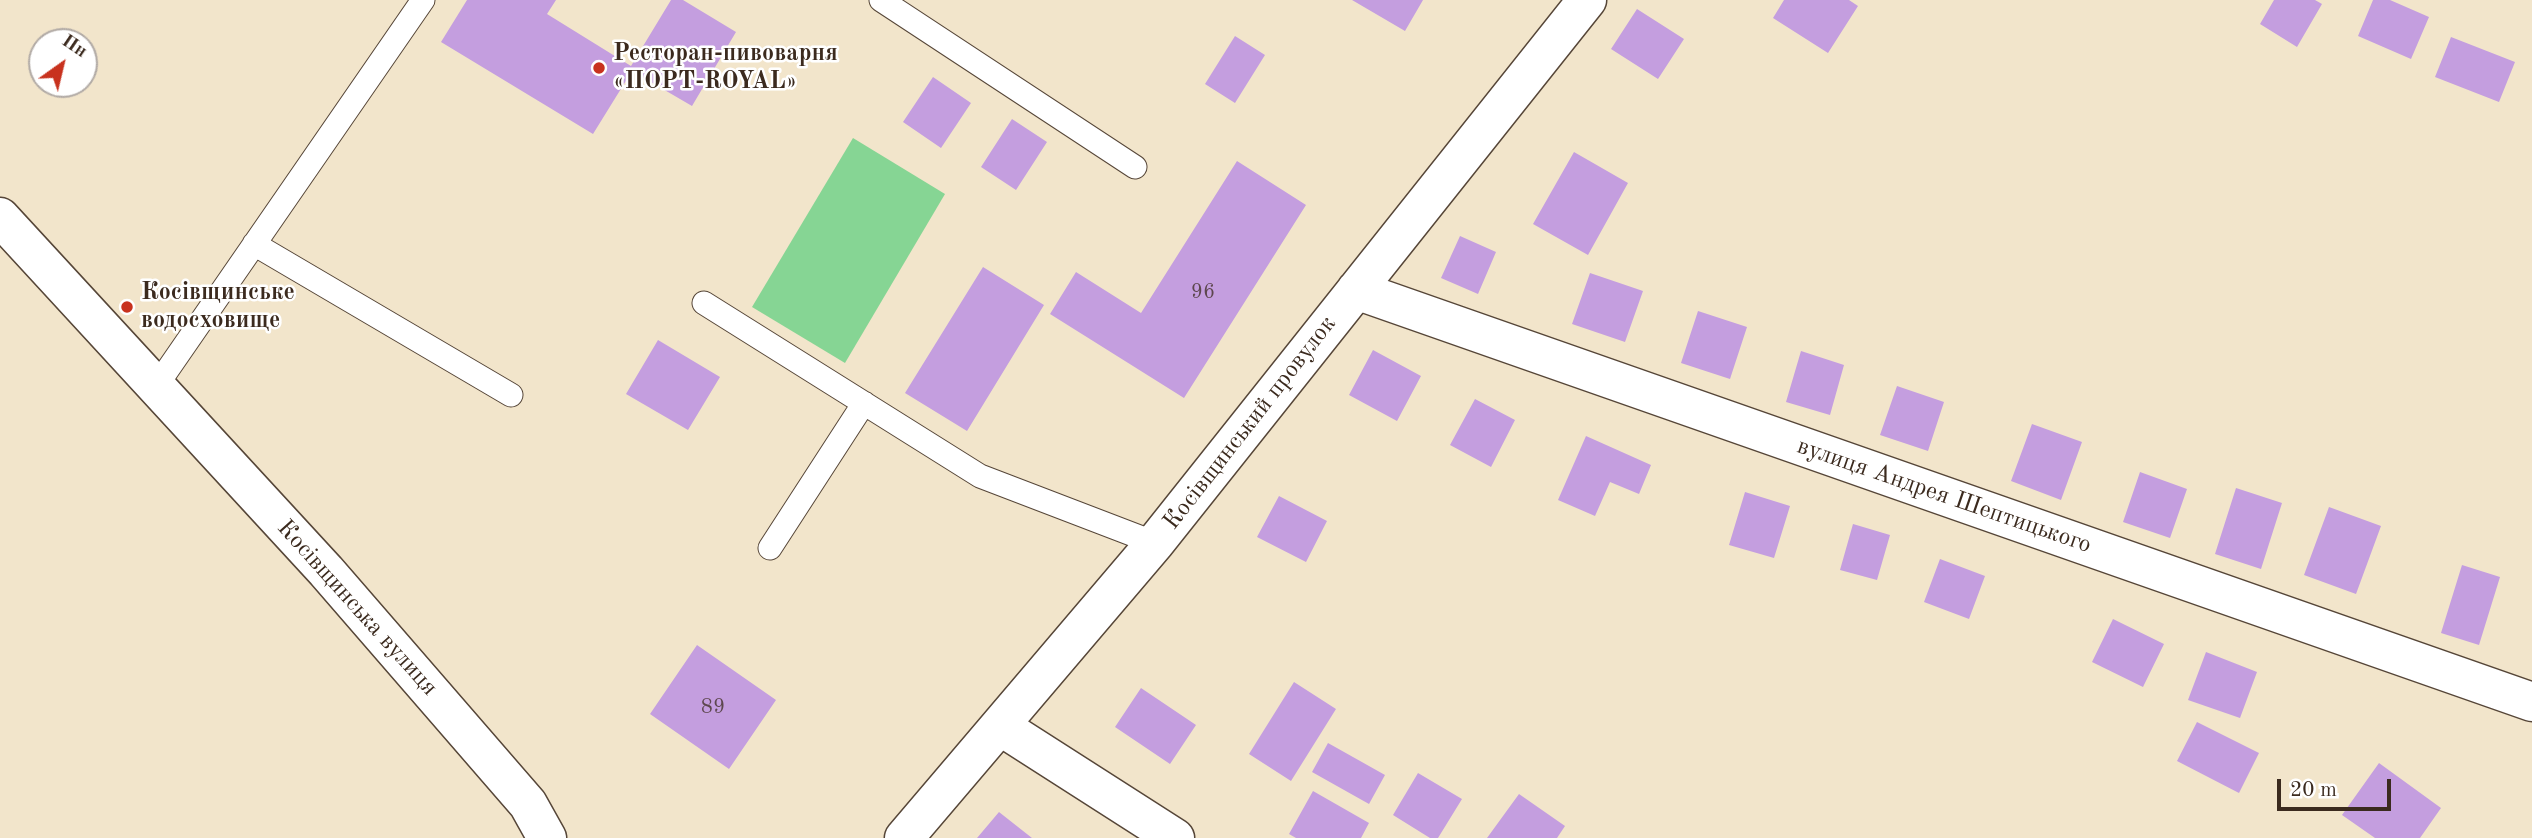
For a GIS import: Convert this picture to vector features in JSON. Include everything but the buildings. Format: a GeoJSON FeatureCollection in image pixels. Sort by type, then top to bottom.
{"type":"FeatureCollection","features":[{"type":"Feature","properties":{"kind":"street","name":"Косівщинський провулок"},"geometry":{"type":"LineString","coordinates":[[904,838],[1155,543],[1587,0]]}},
{"type":"Feature","properties":{"kind":"street","name":"Косівщинська вулиця"},"geometry":{"type":"LineString","coordinates":[[0,217],[326,571],[528,804],[547,838]]}},
{"type":"Feature","properties":{"kind":"street","name":"вулиця Андрея Шептицького"},"geometry":{"type":"LineString","coordinates":[[1356,290],[2532,702]]}},
{"type":"Feature","properties":{"kind":"street"},"geometry":{"type":"LineString","coordinates":[[1000,726],[1175,838]]}},
{"type":"Feature","properties":{"kind":"lane"},"geometry":{"type":"LineString","coordinates":[[155,388],[423,0]]}},
{"type":"Feature","properties":{"kind":"lane"},"geometry":{"type":"LineString","coordinates":[[885,1],[1135,167]]}},
{"type":"Feature","properties":{"kind":"lane"},"geometry":{"type":"LineString","coordinates":[[254,244],[511,395]]}},
{"type":"Feature","properties":{"kind":"lane"},"geometry":{"type":"LineString","coordinates":[[704,303],[980,476],[1155,543]]}},
{"type":"Feature","properties":{"kind":"lane"},"geometry":{"type":"LineString","coordinates":[[770,548],[863,403]]}},
{"type":"Feature","properties":{"kind":"green space"},"geometry":{"type":"Polygon","coordinates":[[[853,138],[945,194],[845,363],[752,307],[853,138]]]}},
{"type":"Feature","properties":{"kind":"place","name":"Ресторан-пивоварня «ПОРТ-ROYAL»"},"geometry":{"type":"Point","coordinates":[599,68]}},
{"type":"Feature","properties":{"kind":"place","name":"Косівщинське водосховище"},"geometry":{"type":"Point","coordinates":[127,307]}}]}
